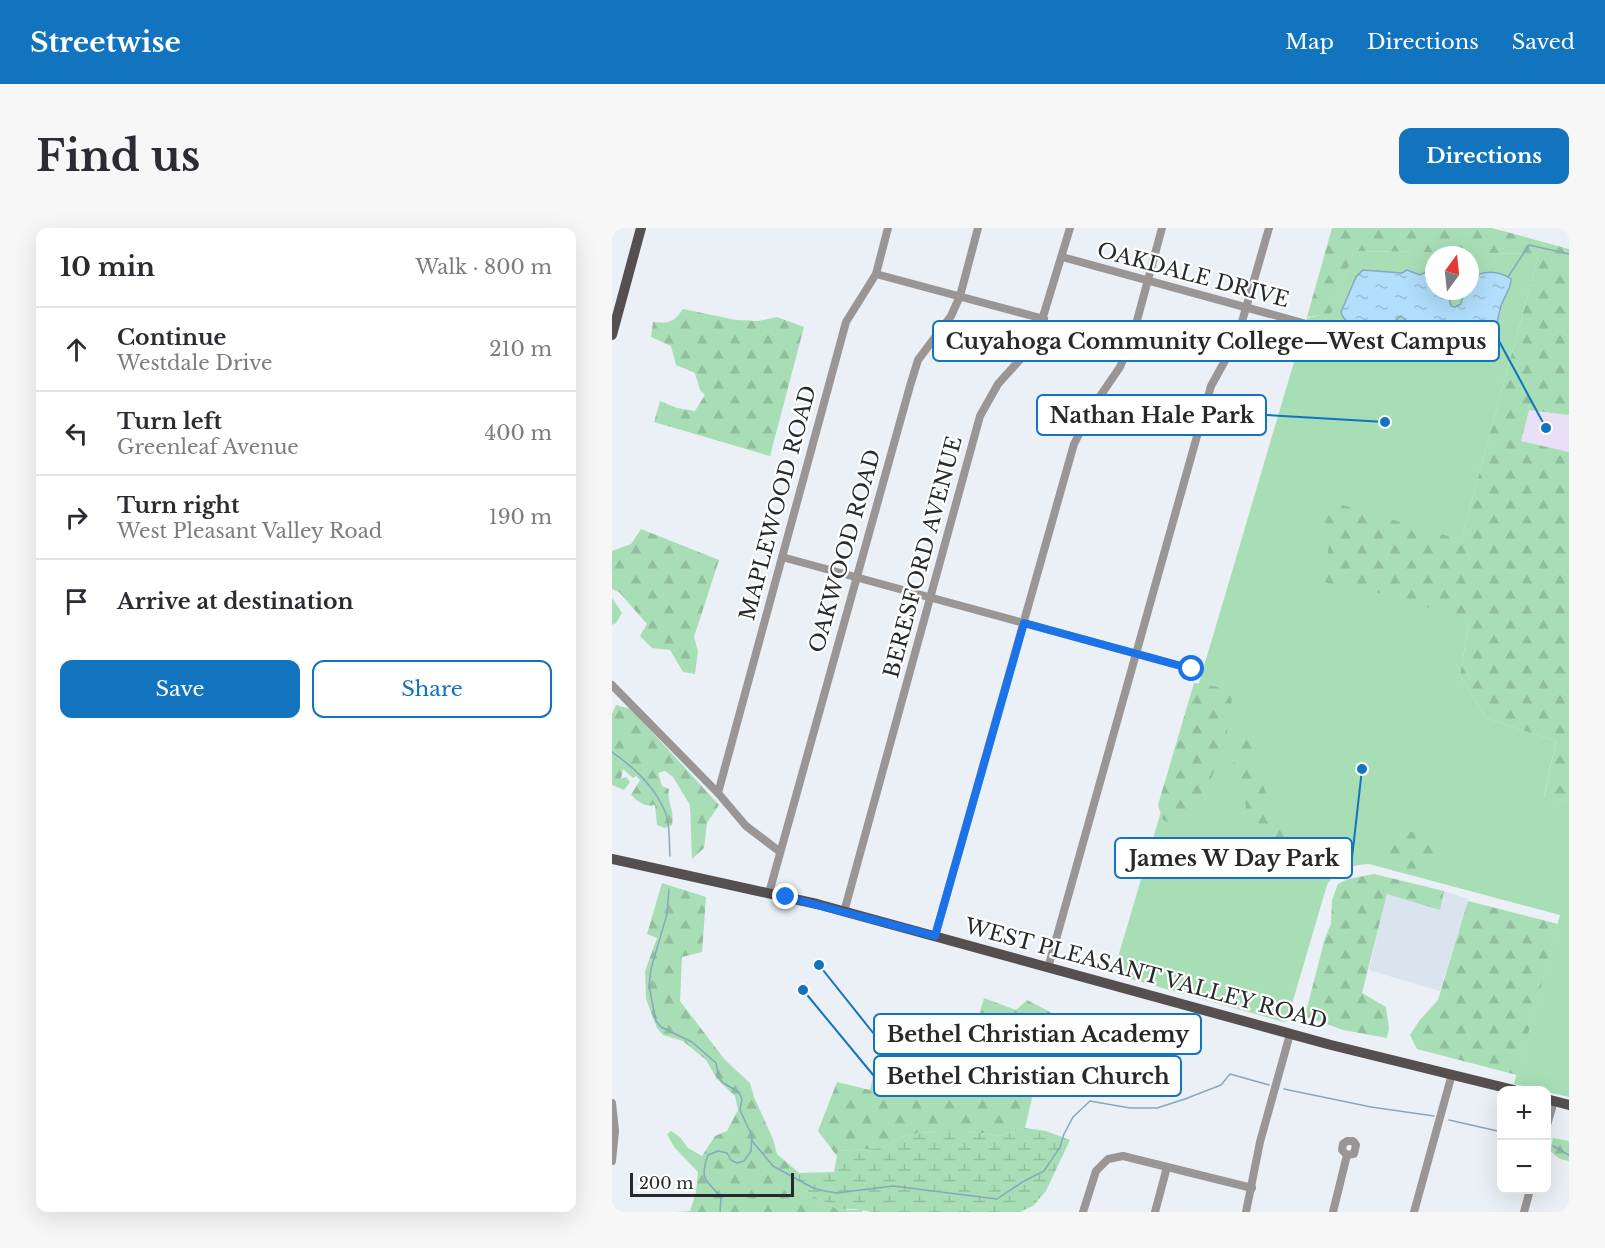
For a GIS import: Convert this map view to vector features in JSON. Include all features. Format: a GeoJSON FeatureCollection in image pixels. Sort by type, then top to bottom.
{"type":"FeatureCollection","features":[{"type":"Feature","properties":{"kind":"main road"},"geometry":{"type":"LineString","coordinates":[[612,336],[642,228]]}},
{"type":"Feature","properties":{"kind":"main road","name":"WEST PLEASANT VALLEY ROAD"},"geometry":{"type":"LineString","coordinates":[[612,859],[769,893],[844,912],[1290,1034],[1498,1086]]}},
{"type":"Feature","properties":{"kind":"main road"},"geometry":{"type":"LineString","coordinates":[[1551,1100],[1569,1105]]}},
{"type":"Feature","properties":{"kind":"street","name":"MAPLEWOOD ROAD"},"geometry":{"type":"LineString","coordinates":[[717,793],[846,322],[876,274],[888,228]]}},
{"type":"Feature","properties":{"kind":"street","name":"OAKWOOD ROAD"},"geometry":{"type":"LineString","coordinates":[[769,893],[918,360],[951,316],[960,296],[978,228]]}},
{"type":"Feature","properties":{"kind":"street","name":"BERESFORD AVENUE"},"geometry":{"type":"LineString","coordinates":[[844,912],[980,416],[999,384],[1035,343],[1070,228]]}},
{"type":"Feature","properties":{"kind":"street"},"geometry":{"type":"LineString","coordinates":[[935,936],[1074,444],[1094,405],[1120,368],[1132,339],[1162,228]]}},
{"type":"Feature","properties":{"kind":"street"},"geometry":{"type":"LineString","coordinates":[[1048,968],[1211,386],[1237,339],[1269,228]]}},
{"type":"Feature","properties":{"kind":"street","name":"OAKDALE DRIVE"},"geometry":{"type":"LineString","coordinates":[[1062,257],[1303,323],[1310,333]]}},
{"type":"Feature","properties":{"kind":"street"},"geometry":{"type":"LineString","coordinates":[[876,274],[1044,319]]}},
{"type":"Feature","properties":{"kind":"street"},"geometry":{"type":"LineString","coordinates":[[782,557],[1192,669]]}},
{"type":"Feature","properties":{"kind":"street"},"geometry":{"type":"LineString","coordinates":[[612,685],[746,826],[779,851]]}},
{"type":"Feature","properties":{"kind":"street"},"geometry":{"type":"LineString","coordinates":[[1246,1212],[1260,1142],[1290,1034]]}},
{"type":"Feature","properties":{"kind":"street"},"geometry":{"type":"LineString","coordinates":[[1414,1212],[1452,1074]]}},
{"type":"Feature","properties":{"kind":"street"},"geometry":{"type":"LineString","coordinates":[[612,1103],[615,1131],[612,1161]]}},
{"type":"Feature","properties":{"kind":"street"},"geometry":{"type":"LineString","coordinates":[[1083,1212],[1096,1171],[1108,1159],[1123,1155],[1252,1188]]}},
{"type":"Feature","properties":{"kind":"street"},"geometry":{"type":"LineString","coordinates":[[1333,1212],[1347,1155]]}},
{"type":"Feature","properties":{"kind":"street"},"geometry":{"type":"LineString","coordinates":[[1155,1212],[1167,1167]]}},
{"type":"Feature","properties":{"kind":"street"},"geometry":{"type":"LineString","coordinates":[[1524,1212],[1529,1194]]}},
{"type":"Feature","properties":{"kind":"shaded area"},"geometry":{"type":"Polygon","coordinates":[[[1529,410],[1569,415],[1569,452],[1521,441],[1529,410]]]}},
{"type":"Feature","properties":{"kind":"shaded area"},"geometry":{"type":"Polygon","coordinates":[[[1444,891],[1469,899],[1440,991],[1369,970],[1387,894],[1440,909],[1444,891]]]}},
{"type":"Feature","properties":{"kind":"green space"},"geometry":{"type":"Polygon","coordinates":[[[1332,228],[1492,228],[1569,249],[1569,415],[1529,410],[1521,441],[1569,452],[1569,803],[1544,798],[1556,741],[1486,718],[1460,675],[1469,623],[1402,599],[1337,587],[1324,581],[1331,530],[1320,514],[1316,497],[1461,540],[1539,254],[1479,253],[1479,246],[1425,246],[1425,252],[1354,251],[1331,314],[1307,317],[1332,228]]]}},
{"type":"Feature","properties":{"kind":"green space"},"geometry":{"type":"Polygon","coordinates":[[[1354,251],[1425,252],[1425,300],[1479,300],[1479,253],[1539,254],[1461,540],[1469,623],[1460,675],[1486,718],[1556,741],[1544,797],[1569,803],[1569,1097],[1551,1093],[1551,1086],[1514,1084],[1560,915],[1369,864],[1350,867],[1340,872],[1327,885],[1287,1021],[1113,974],[1307,318],[1331,313],[1354,251]]]}},
{"type":"Feature","properties":{"kind":"green space"},"geometry":{"type":"Polygon","coordinates":[[[683,309],[736,320],[758,321],[777,317],[804,327],[770,456],[654,422],[660,401],[677,408],[695,411],[705,395],[700,390],[695,373],[676,365],[671,346],[651,337],[653,322],[671,321],[683,309]]]}},
{"type":"Feature","properties":{"kind":"green space"},"geometry":{"type":"Polygon","coordinates":[[[641,529],[719,560],[694,637],[698,651],[695,674],[683,672],[670,650],[652,648],[640,636],[647,624],[619,592],[612,589],[612,551],[631,544],[641,529]]]}},
{"type":"Feature","properties":{"kind":"green space"},"geometry":{"type":"Polygon","coordinates":[[[612,598],[622,613],[612,625],[612,598]]]}},
{"type":"Feature","properties":{"kind":"green space"},"geometry":{"type":"Polygon","coordinates":[[[1194,683],[1224,688],[1232,699],[1226,739],[1213,774],[1196,813],[1180,827],[1163,820],[1158,805],[1194,683]]]}},
{"type":"Feature","properties":{"kind":"green space"},"geometry":{"type":"Polygon","coordinates":[[[616,705],[631,709],[719,805],[707,823],[704,848],[692,859],[690,805],[673,777],[665,771],[658,773],[662,786],[669,789],[672,825],[665,828],[657,825],[655,805],[645,805],[631,795],[640,780],[636,776],[633,778],[623,769],[621,779],[626,777],[630,782],[624,790],[612,785],[612,714],[616,705]]]}},
{"type":"Feature","properties":{"kind":"green space"},"geometry":{"type":"Polygon","coordinates":[[[1241,735],[1256,738],[1256,770],[1274,810],[1286,823],[1289,838],[1278,845],[1266,843],[1247,827],[1242,785],[1229,781],[1241,735]]]}},
{"type":"Feature","properties":{"kind":"green space"},"geometry":{"type":"Polygon","coordinates":[[[1402,831],[1426,834],[1435,853],[1434,866],[1425,873],[1395,871],[1380,863],[1386,844],[1402,831]]]}},
{"type":"Feature","properties":{"kind":"green space"},"geometry":{"type":"Polygon","coordinates":[[[1374,874],[1444,891],[1440,910],[1387,894],[1362,993],[1386,1007],[1389,1028],[1387,1038],[1343,1030],[1307,1017],[1306,1012],[1325,938],[1331,924],[1332,900],[1338,884],[1348,879],[1374,874]]]}},
{"type":"Feature","properties":{"kind":"green space"},"geometry":{"type":"Polygon","coordinates":[[[662,883],[706,897],[702,952],[682,957],[680,1001],[725,1060],[750,1083],[777,1154],[799,1173],[796,1186],[839,1210],[863,1210],[862,1212],[676,1212],[690,1211],[696,1192],[698,1172],[674,1147],[667,1134],[671,1131],[680,1137],[688,1148],[702,1156],[715,1136],[727,1131],[738,1110],[735,1096],[717,1079],[706,1060],[683,1041],[663,1035],[657,1028],[646,999],[645,971],[657,938],[647,934],[662,883]]]}},
{"type":"Feature","properties":{"kind":"green space"},"geometry":{"type":"Polygon","coordinates":[[[1468,901],[1558,924],[1517,1075],[1417,1049],[1410,1035],[1438,1000],[1468,901]]]}},
{"type":"Feature","properties":{"kind":"green space"},"geometry":{"type":"Polygon","coordinates":[[[984,998],[1016,1010],[1027,1000],[1052,1013],[1025,1128],[1000,1136],[968,1131],[936,1131],[907,1135],[881,1148],[839,1151],[837,1156],[818,1131],[837,1082],[870,1090],[879,1050],[902,1058],[916,1022],[972,1038],[984,998]]]}},
{"type":"Feature","properties":{"kind":"green space"},"geometry":{"type":"Polygon","coordinates":[[[1025,1128],[1046,1131],[1070,1140],[1046,1191],[1033,1206],[1020,1212],[839,1210],[796,1186],[799,1173],[834,1172],[838,1151],[881,1148],[907,1135],[936,1131],[968,1131],[1000,1136],[1025,1128]]]}},
{"type":"Feature","properties":{"kind":"green space"},"geometry":{"type":"Polygon","coordinates":[[[1553,1138],[1569,1141],[1569,1161],[1560,1159],[1551,1152],[1553,1138]]]}},
{"type":"Feature","properties":{"kind":"water"},"geometry":{"type":"Polygon","coordinates":[[[1363,270],[1402,273],[1407,270],[1420,275],[1425,272],[1425,300],[1449,300],[1451,306],[1455,307],[1461,304],[1462,300],[1479,300],[1479,275],[1496,273],[1511,279],[1501,306],[1493,339],[1485,357],[1478,359],[1469,356],[1460,348],[1415,329],[1401,316],[1388,328],[1377,332],[1352,325],[1341,312],[1356,277],[1363,270]]]}},
{"type":"Feature","properties":{"kind":"waterway"},"geometry":{"type":"LineString","coordinates":[[1508,277],[1529,245],[1569,254]]}},
{"type":"Feature","properties":{"kind":"waterway"},"geometry":{"type":"LineString","coordinates":[[612,752],[637,772],[658,798],[667,817],[670,856]]}},
{"type":"Feature","properties":{"kind":"waterway"},"geometry":{"type":"LineString","coordinates":[[669,889],[667,914],[651,969],[649,986],[656,1021],[661,1027],[692,1042],[716,1063],[719,1078],[723,1083],[739,1092],[742,1099],[740,1110],[752,1136],[751,1151],[744,1161],[737,1163],[731,1160],[727,1153],[718,1151],[708,1155],[705,1176],[721,1198],[720,1212]]}},
{"type":"Feature","properties":{"kind":"waterway"},"geometry":{"type":"LineString","coordinates":[[752,1141],[773,1166],[813,1188],[825,1191],[837,1193],[893,1186],[997,1199],[1044,1171],[1060,1147],[1073,1117],[1090,1101],[1130,1108],[1157,1108],[1221,1085],[1230,1074],[1269,1085]]}},
{"type":"Feature","properties":{"kind":"waterway"},"geometry":{"type":"LineString","coordinates":[[1284,1089],[1371,1107],[1434,1116]]}},
{"type":"Feature","properties":{"kind":"waterway"},"geometry":{"type":"LineString","coordinates":[[1449,1120],[1497,1131]]}},
{"type":"Feature","properties":{"kind":"waterway"},"geometry":{"type":"LineString","coordinates":[[1553,1146],[1569,1155]]}},
{"type":"Feature","properties":{"kind":"place","name":"Nathan Hale Park"},"geometry":{"type":"Point","coordinates":[1385,422]}},
{"type":"Feature","properties":{"kind":"place","name":"Cuyahoga Community College—West Campus"},"geometry":{"type":"Point","coordinates":[1546,428]}},
{"type":"Feature","properties":{"kind":"place","name":"James W Day Park"},"geometry":{"type":"Point","coordinates":[1362,769]}},
{"type":"Feature","properties":{"kind":"place","name":"Bethel Christian Academy"},"geometry":{"type":"Point","coordinates":[819,965]}},
{"type":"Feature","properties":{"kind":"place","name":"Bethel Christian Church"},"geometry":{"type":"Point","coordinates":[803,990]}},
{"type":"Feature","properties":{"kind":"route"},"geometry":{"type":"LineString","coordinates":[[786,897],[935,936],[1024,623],[1192,669]]}}]}
